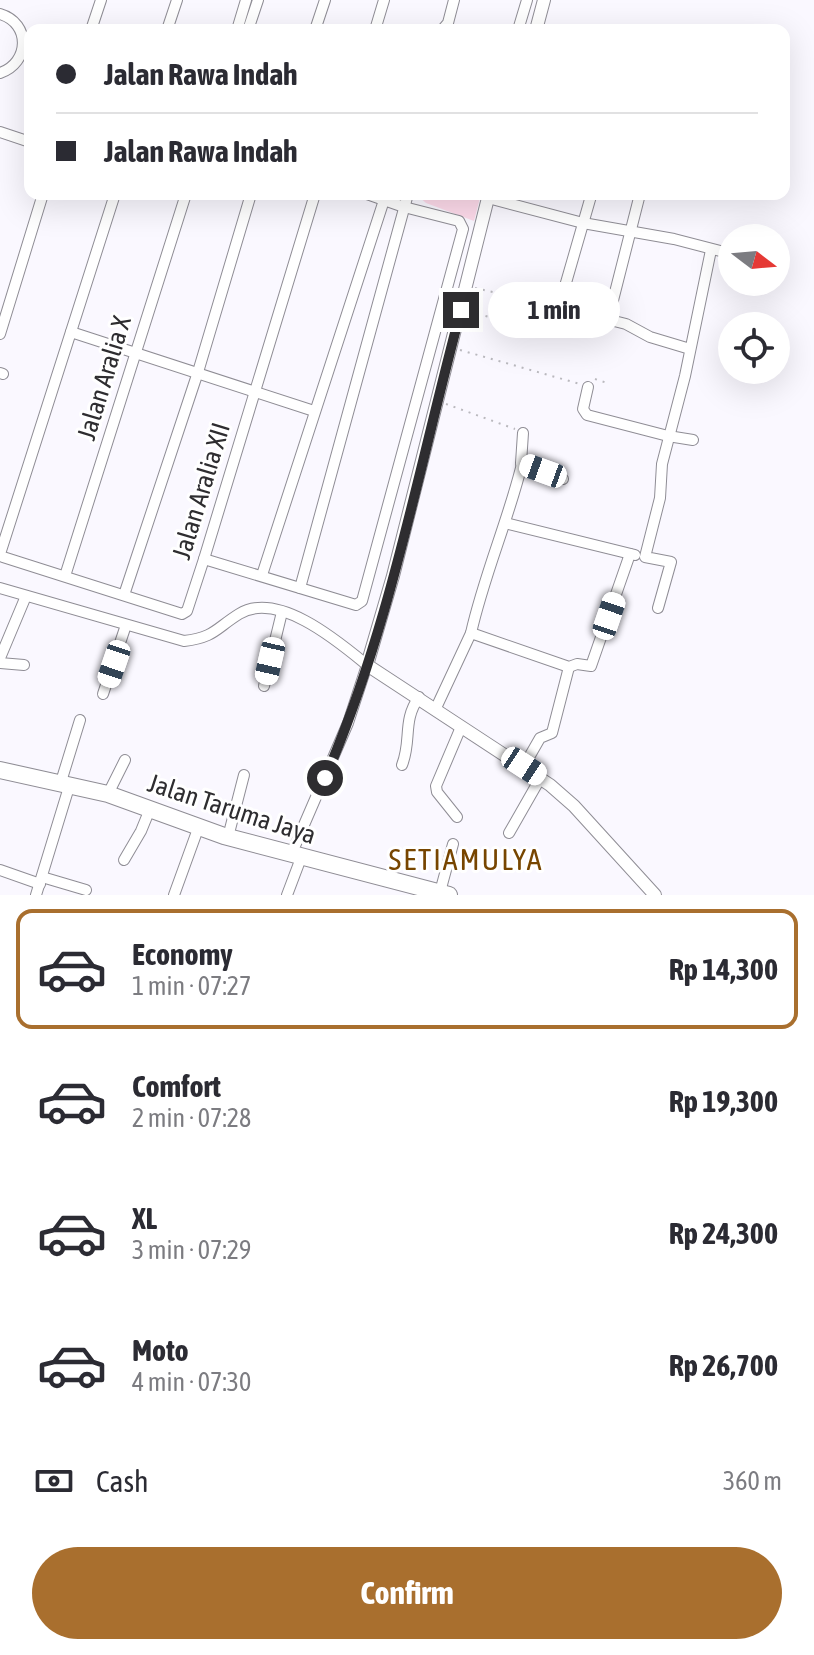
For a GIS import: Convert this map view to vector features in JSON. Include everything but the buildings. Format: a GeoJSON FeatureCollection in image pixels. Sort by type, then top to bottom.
{"type":"FeatureCollection","features":[{"type":"Feature","properties":{"kind":"main road","name":"Jalan Taruma Jaya"},"geometry":{"type":"LineString","coordinates":[[0,770],[108,794],[228,837],[446,894]]}},
{"type":"Feature","properties":{"kind":"street"},"geometry":{"type":"LineString","coordinates":[[93,24],[101,0]]}},
{"type":"Feature","properties":{"kind":"street"},"geometry":{"type":"LineString","coordinates":[[169,24],[177,0]]}},
{"type":"Feature","properties":{"kind":"street"},"geometry":{"type":"LineString","coordinates":[[239,24],[246,0]]}},
{"type":"Feature","properties":{"kind":"street"},"geometry":{"type":"LineString","coordinates":[[250,24],[258,0]]}},
{"type":"Feature","properties":{"kind":"street"},"geometry":{"type":"LineString","coordinates":[[317,24],[325,0]]}},
{"type":"Feature","properties":{"kind":"street"},"geometry":{"type":"LineString","coordinates":[[377,24],[384,0]]}},
{"type":"Feature","properties":{"kind":"street"},"geometry":{"type":"LineString","coordinates":[[447,24],[454,0]]}},
{"type":"Feature","properties":{"kind":"street"},"geometry":{"type":"LineString","coordinates":[[520,24],[527,0]]}},
{"type":"Feature","properties":{"kind":"street"},"geometry":{"type":"LineString","coordinates":[[538,24],[544,0]]}},
{"type":"Feature","properties":{"kind":"street"},"geometry":{"type":"LineString","coordinates":[[0,14],[15,21],[24,37]]}},
{"type":"Feature","properties":{"kind":"street"},"geometry":{"type":"LineString","coordinates":[[0,73],[24,61]]}},
{"type":"Feature","properties":{"kind":"street"},"geometry":{"type":"LineString","coordinates":[[0,132],[24,140]]}},
{"type":"Feature","properties":{"kind":"street"},"geometry":{"type":"LineString","coordinates":[[0,334],[41,200]]}},
{"type":"Feature","properties":{"kind":"street"},"geometry":{"type":"LineString","coordinates":[[0,554],[113,200]]}},
{"type":"Feature","properties":{"kind":"street","name":"Jalan Aralia X"},"geometry":{"type":"LineString","coordinates":[[65,576],[184,200]]}},
{"type":"Feature","properties":{"kind":"street"},"geometry":{"type":"LineString","coordinates":[[124,595],[198,372],[249,200]]}},
{"type":"Feature","properties":{"kind":"street","name":"Jalan Aralia XII"},"geometry":{"type":"LineString","coordinates":[[0,554],[182,614],[187,611],[313,200]]}},
{"type":"Feature","properties":{"kind":"street"},"geometry":{"type":"LineString","coordinates":[[262,575],[384,200]]}},
{"type":"Feature","properties":{"kind":"street"},"geometry":{"type":"LineString","coordinates":[[204,559],[356,605],[362,601],[463,229],[459,221],[404,207],[391,200]]}},
{"type":"Feature","properties":{"kind":"street"},"geometry":{"type":"LineString","coordinates":[[300,588],[406,200]]}},
{"type":"Feature","properties":{"kind":"street"},"geometry":{"type":"LineString","coordinates":[[287,895],[296,856],[367,665],[487,200]]}},
{"type":"Feature","properties":{"kind":"street"},"geometry":{"type":"LineString","coordinates":[[502,200],[583,223],[674,239],[718,251]]}},
{"type":"Feature","properties":{"kind":"street"},"geometry":{"type":"LineString","coordinates":[[590,200],[559,307],[626,324],[650,337],[690,349]]}},
{"type":"Feature","properties":{"kind":"street"},"geometry":{"type":"LineString","coordinates":[[608,320],[639,200]]}},
{"type":"Feature","properties":{"kind":"street"},"geometry":{"type":"LineString","coordinates":[[645,557],[660,498],[668,436],[711,250]]}},
{"type":"Feature","properties":{"kind":"street"},"geometry":{"type":"LineString","coordinates":[[71,332],[314,411]]}},
{"type":"Feature","properties":{"kind":"street"},"geometry":{"type":"LineString","coordinates":[[588,387],[583,409],[587,415],[693,440]]}},
{"type":"Feature","properties":{"kind":"street"},"geometry":{"type":"LineString","coordinates":[[436,708],[471,633],[481,590],[522,464],[523,433]]}},
{"type":"Feature","properties":{"kind":"street"},"geometry":{"type":"LineString","coordinates":[[522,464],[563,479]]}},
{"type":"Feature","properties":{"kind":"street"},"geometry":{"type":"LineString","coordinates":[[505,523],[671,562],[658,608]]}},
{"type":"Feature","properties":{"kind":"street"},"geometry":{"type":"LineString","coordinates":[[471,633],[569,667],[593,665],[630,554]]}},
{"type":"Feature","properties":{"kind":"street"},"geometry":{"type":"LineString","coordinates":[[0,588],[184,641],[204,639],[239,614],[256,608],[282,612],[322,629],[367,665],[541,777],[574,806],[655,895]]}},
{"type":"Feature","properties":{"kind":"street"},"geometry":{"type":"LineString","coordinates":[[24,665],[0,660],[26,596]]}},
{"type":"Feature","properties":{"kind":"street"},"geometry":{"type":"LineString","coordinates":[[264,686],[282,612]]}},
{"type":"Feature","properties":{"kind":"street"},"geometry":{"type":"LineString","coordinates":[[103,694],[126,625]]}},
{"type":"Feature","properties":{"kind":"street"},"geometry":{"type":"LineString","coordinates":[[524,766],[540,738],[552,733],[569,667]]}},
{"type":"Feature","properties":{"kind":"street"},"geometry":{"type":"LineString","coordinates":[[402,765],[410,709],[419,697]]}},
{"type":"Feature","properties":{"kind":"street"},"geometry":{"type":"LineString","coordinates":[[39,885],[80,720]]}},
{"type":"Feature","properties":{"kind":"street"},"geometry":{"type":"LineString","coordinates":[[457,817],[437,792],[436,786],[461,727]]}},
{"type":"Feature","properties":{"kind":"street"},"geometry":{"type":"LineString","coordinates":[[108,794],[125,760]]}},
{"type":"Feature","properties":{"kind":"street"},"geometry":{"type":"LineString","coordinates":[[228,837],[244,775]]}},
{"type":"Feature","properties":{"kind":"street"},"geometry":{"type":"LineString","coordinates":[[509,833],[541,777]]}},
{"type":"Feature","properties":{"kind":"street"},"geometry":{"type":"LineString","coordinates":[[124,860],[150,809]]}},
{"type":"Feature","properties":{"kind":"street"},"geometry":{"type":"LineString","coordinates":[[174,895],[199,826]]}},
{"type":"Feature","properties":{"kind":"street"},"geometry":{"type":"LineString","coordinates":[[446,894],[453,844]]}},
{"type":"Feature","properties":{"kind":"street"},"geometry":{"type":"LineString","coordinates":[[0,870],[39,885],[86,890]]}},
{"type":"Feature","properties":{"kind":"path"},"geometry":{"type":"LineString","coordinates":[[466,286],[559,307]]}},
{"type":"Feature","properties":{"kind":"path"},"geometry":{"type":"LineString","coordinates":[[461,310],[529,327]]}},
{"type":"Feature","properties":{"kind":"path"},"geometry":{"type":"LineString","coordinates":[[451,347],[588,387],[596,379],[610,384]]}},
{"type":"Feature","properties":{"kind":"path"},"geometry":{"type":"LineString","coordinates":[[437,401],[479,414],[523,433]]}},
{"type":"Feature","properties":{"kind":"shaded area"},"geometry":{"type":"Polygon","coordinates":[[[423,200],[479,200],[474,221],[423,200]]]}},
{"type":"Feature","properties":{"kind":"district","name":"SETIAMULYA"},"geometry":{"type":"Point","coordinates":[466,859]}},
{"type":"Feature","properties":{"kind":"route"},"geometry":{"type":"LineString","coordinates":[[325,778],[358,696],[393,576],[461,310]]}}]}
